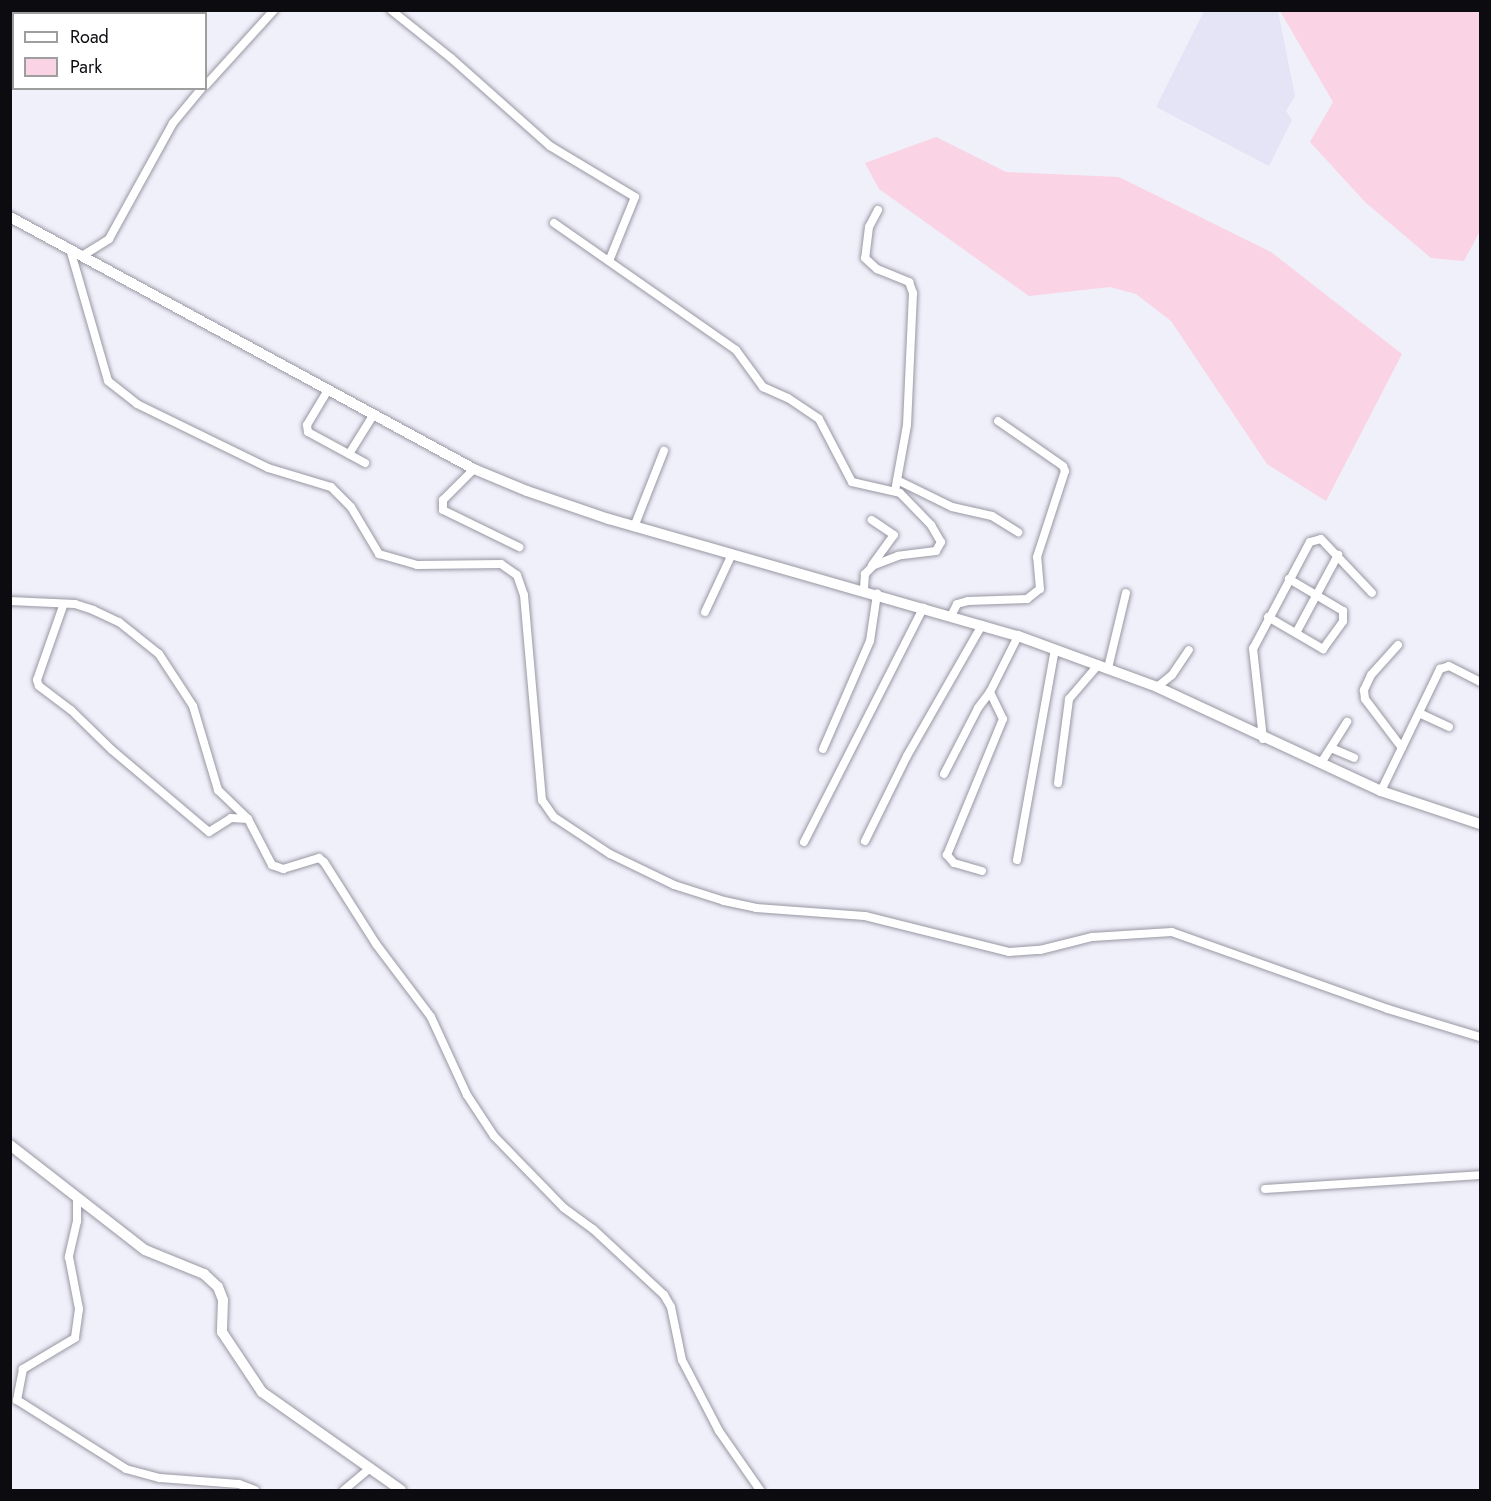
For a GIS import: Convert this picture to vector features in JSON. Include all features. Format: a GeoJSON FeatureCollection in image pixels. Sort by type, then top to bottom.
{"type":"FeatureCollection","features":[{"type":"Feature","properties":{"kind":"main road"},"geometry":{"type":"LineString","coordinates":[[10,217],[474,469],[526,491],[634,526],[864,590],[1018,636],[1157,687],[1263,739],[1381,791],[1480,824]]}},
{"type":"Feature","properties":{"kind":"main road"},"geometry":{"type":"LineString","coordinates":[[10,1145],[38,1163],[77,1200],[145,1250],[204,1274],[218,1287],[223,1300],[222,1332],[262,1392],[401,1491]]}},
{"type":"Feature","properties":{"kind":"street"},"geometry":{"type":"LineString","coordinates":[[207,84],[274,10]]}},
{"type":"Feature","properties":{"kind":"street"},"geometry":{"type":"LineString","coordinates":[[391,10],[451,58],[550,146],[635,196],[609,261]]}},
{"type":"Feature","properties":{"kind":"street"},"geometry":{"type":"LineString","coordinates":[[82,256],[109,239],[173,123],[200,90]]}},
{"type":"Feature","properties":{"kind":"street"},"geometry":{"type":"LineString","coordinates":[[878,210],[869,227],[865,258],[877,269],[909,282],[913,293],[907,425],[895,491]]}},
{"type":"Feature","properties":{"kind":"street"},"geometry":{"type":"LineString","coordinates":[[554,222],[736,350],[763,387],[788,398],[819,419],[852,482],[895,491],[932,525],[939,535],[939,548],[930,553],[888,558],[869,568]]}},
{"type":"Feature","properties":{"kind":"street"},"geometry":{"type":"LineString","coordinates":[[70,249],[108,381],[136,404],[268,468],[331,487],[351,507],[372,546],[390,559],[417,565],[501,564],[517,575],[524,595],[542,800],[554,817],[610,854],[674,885],[724,901],[756,908],[865,916],[1009,952],[1040,950],[1092,937],[1172,932],[1388,1009],[1480,1037]]}},
{"type":"Feature","properties":{"kind":"street"},"geometry":{"type":"LineString","coordinates":[[328,390],[306,429],[310,434],[365,462]]}},
{"type":"Feature","properties":{"kind":"street"},"geometry":{"type":"LineString","coordinates":[[349,454],[374,414]]}},
{"type":"Feature","properties":{"kind":"street"},"geometry":{"type":"LineString","coordinates":[[951,616],[957,604],[968,601],[1028,599],[1040,589],[1037,557],[1065,471],[1063,466],[998,422]]}},
{"type":"Feature","properties":{"kind":"street"},"geometry":{"type":"LineString","coordinates":[[634,526],[664,451]]}},
{"type":"Feature","properties":{"kind":"street"},"geometry":{"type":"LineString","coordinates":[[474,469],[443,500],[443,510],[519,547]]}},
{"type":"Feature","properties":{"kind":"street"},"geometry":{"type":"LineString","coordinates":[[897,480],[952,507],[992,516],[1018,532]]}},
{"type":"Feature","properties":{"kind":"street"},"geometry":{"type":"LineString","coordinates":[[864,590],[869,568],[894,535],[872,520]]}},
{"type":"Feature","properties":{"kind":"street"},"geometry":{"type":"LineString","coordinates":[[1263,739],[1253,649],[1289,579],[1315,538],[1338,555],[1372,592]]}},
{"type":"Feature","properties":{"kind":"street"},"geometry":{"type":"LineString","coordinates":[[705,612],[732,554]]}},
{"type":"Feature","properties":{"kind":"street"},"geometry":{"type":"LineString","coordinates":[[1296,633],[1338,555]]}},
{"type":"Feature","properties":{"kind":"street"},"geometry":{"type":"LineString","coordinates":[[1268,617],[1323,649],[1343,621],[1343,611],[1289,579]]}},
{"type":"Feature","properties":{"kind":"street"},"geometry":{"type":"LineString","coordinates":[[1058,783],[1069,699],[1103,666],[1126,593]]}},
{"type":"Feature","properties":{"kind":"street"},"geometry":{"type":"LineString","coordinates":[[823,749],[870,641],[877,594]]}},
{"type":"Feature","properties":{"kind":"street"},"geometry":{"type":"LineString","coordinates":[[10,601],[63,606],[75,604],[110,618],[159,654],[193,706],[219,790],[248,819],[264,852],[277,869],[319,858],[324,862],[376,944],[431,1017],[467,1095],[494,1137],[564,1208],[593,1229],[664,1295],[674,1315],[682,1360],[719,1431],[760,1491]]}},
{"type":"Feature","properties":{"kind":"street"},"geometry":{"type":"LineString","coordinates":[[63,606],[39,674],[39,687],[71,710],[112,750],[209,832],[231,818],[248,819]]}},
{"type":"Feature","properties":{"kind":"street"},"geometry":{"type":"LineString","coordinates":[[804,842],[923,608]]}},
{"type":"Feature","properties":{"kind":"street"},"geometry":{"type":"LineString","coordinates":[[865,841],[907,756],[982,625]]}},
{"type":"Feature","properties":{"kind":"street"},"geometry":{"type":"LineString","coordinates":[[944,774],[1018,636]]}},
{"type":"Feature","properties":{"kind":"street"},"geometry":{"type":"LineString","coordinates":[[1398,645],[1371,675],[1364,690],[1365,699],[1402,748]]}},
{"type":"Feature","properties":{"kind":"street"},"geometry":{"type":"LineString","coordinates":[[1017,860],[1055,649]]}},
{"type":"Feature","properties":{"kind":"street"},"geometry":{"type":"LineString","coordinates":[[1157,687],[1172,675],[1189,650]]}},
{"type":"Feature","properties":{"kind":"street"},"geometry":{"type":"LineString","coordinates":[[1381,791],[1444,666],[1480,682]]}},
{"type":"Feature","properties":{"kind":"street"},"geometry":{"type":"LineString","coordinates":[[982,871],[954,862],[947,855],[1003,719],[990,692]]}},
{"type":"Feature","properties":{"kind":"street"},"geometry":{"type":"LineString","coordinates":[[1419,713],[1449,727]]}},
{"type":"Feature","properties":{"kind":"street"},"geometry":{"type":"LineString","coordinates":[[1321,763],[1347,722]]}},
{"type":"Feature","properties":{"kind":"street"},"geometry":{"type":"LineString","coordinates":[[1331,748],[1354,758]]}},
{"type":"Feature","properties":{"kind":"street"},"geometry":{"type":"LineString","coordinates":[[1265,1189],[1480,1175]]}},
{"type":"Feature","properties":{"kind":"street"},"geometry":{"type":"LineString","coordinates":[[77,1200],[78,1221],[69,1257],[79,1309],[75,1338],[40,1356],[24,1369],[17,1400],[126,1469],[160,1478],[239,1484],[255,1491]]}},
{"type":"Feature","properties":{"kind":"street"},"geometry":{"type":"LineString","coordinates":[[344,1491],[369,1469]]}},
{"type":"Feature","properties":{"kind":"shaded area"},"geometry":{"type":"Polygon","coordinates":[[[1204,11],[1278,11],[1295,96],[1286,111],[1292,120],[1269,166],[1156,107],[1204,11]]]}},
{"type":"Feature","properties":{"kind":"green space"},"geometry":{"type":"Polygon","coordinates":[[[1280,11],[1480,11],[1480,231],[1464,261],[1431,258],[1365,202],[1310,142],[1333,102],[1280,11]]]}},
{"type":"Feature","properties":{"kind":"green space"},"geometry":{"type":"Polygon","coordinates":[[[936,137],[1006,172],[1119,177],[1271,252],[1402,354],[1326,501],[1267,464],[1171,321],[1136,294],[1110,287],[1029,296],[879,189],[865,163],[936,137]]]}}]}
